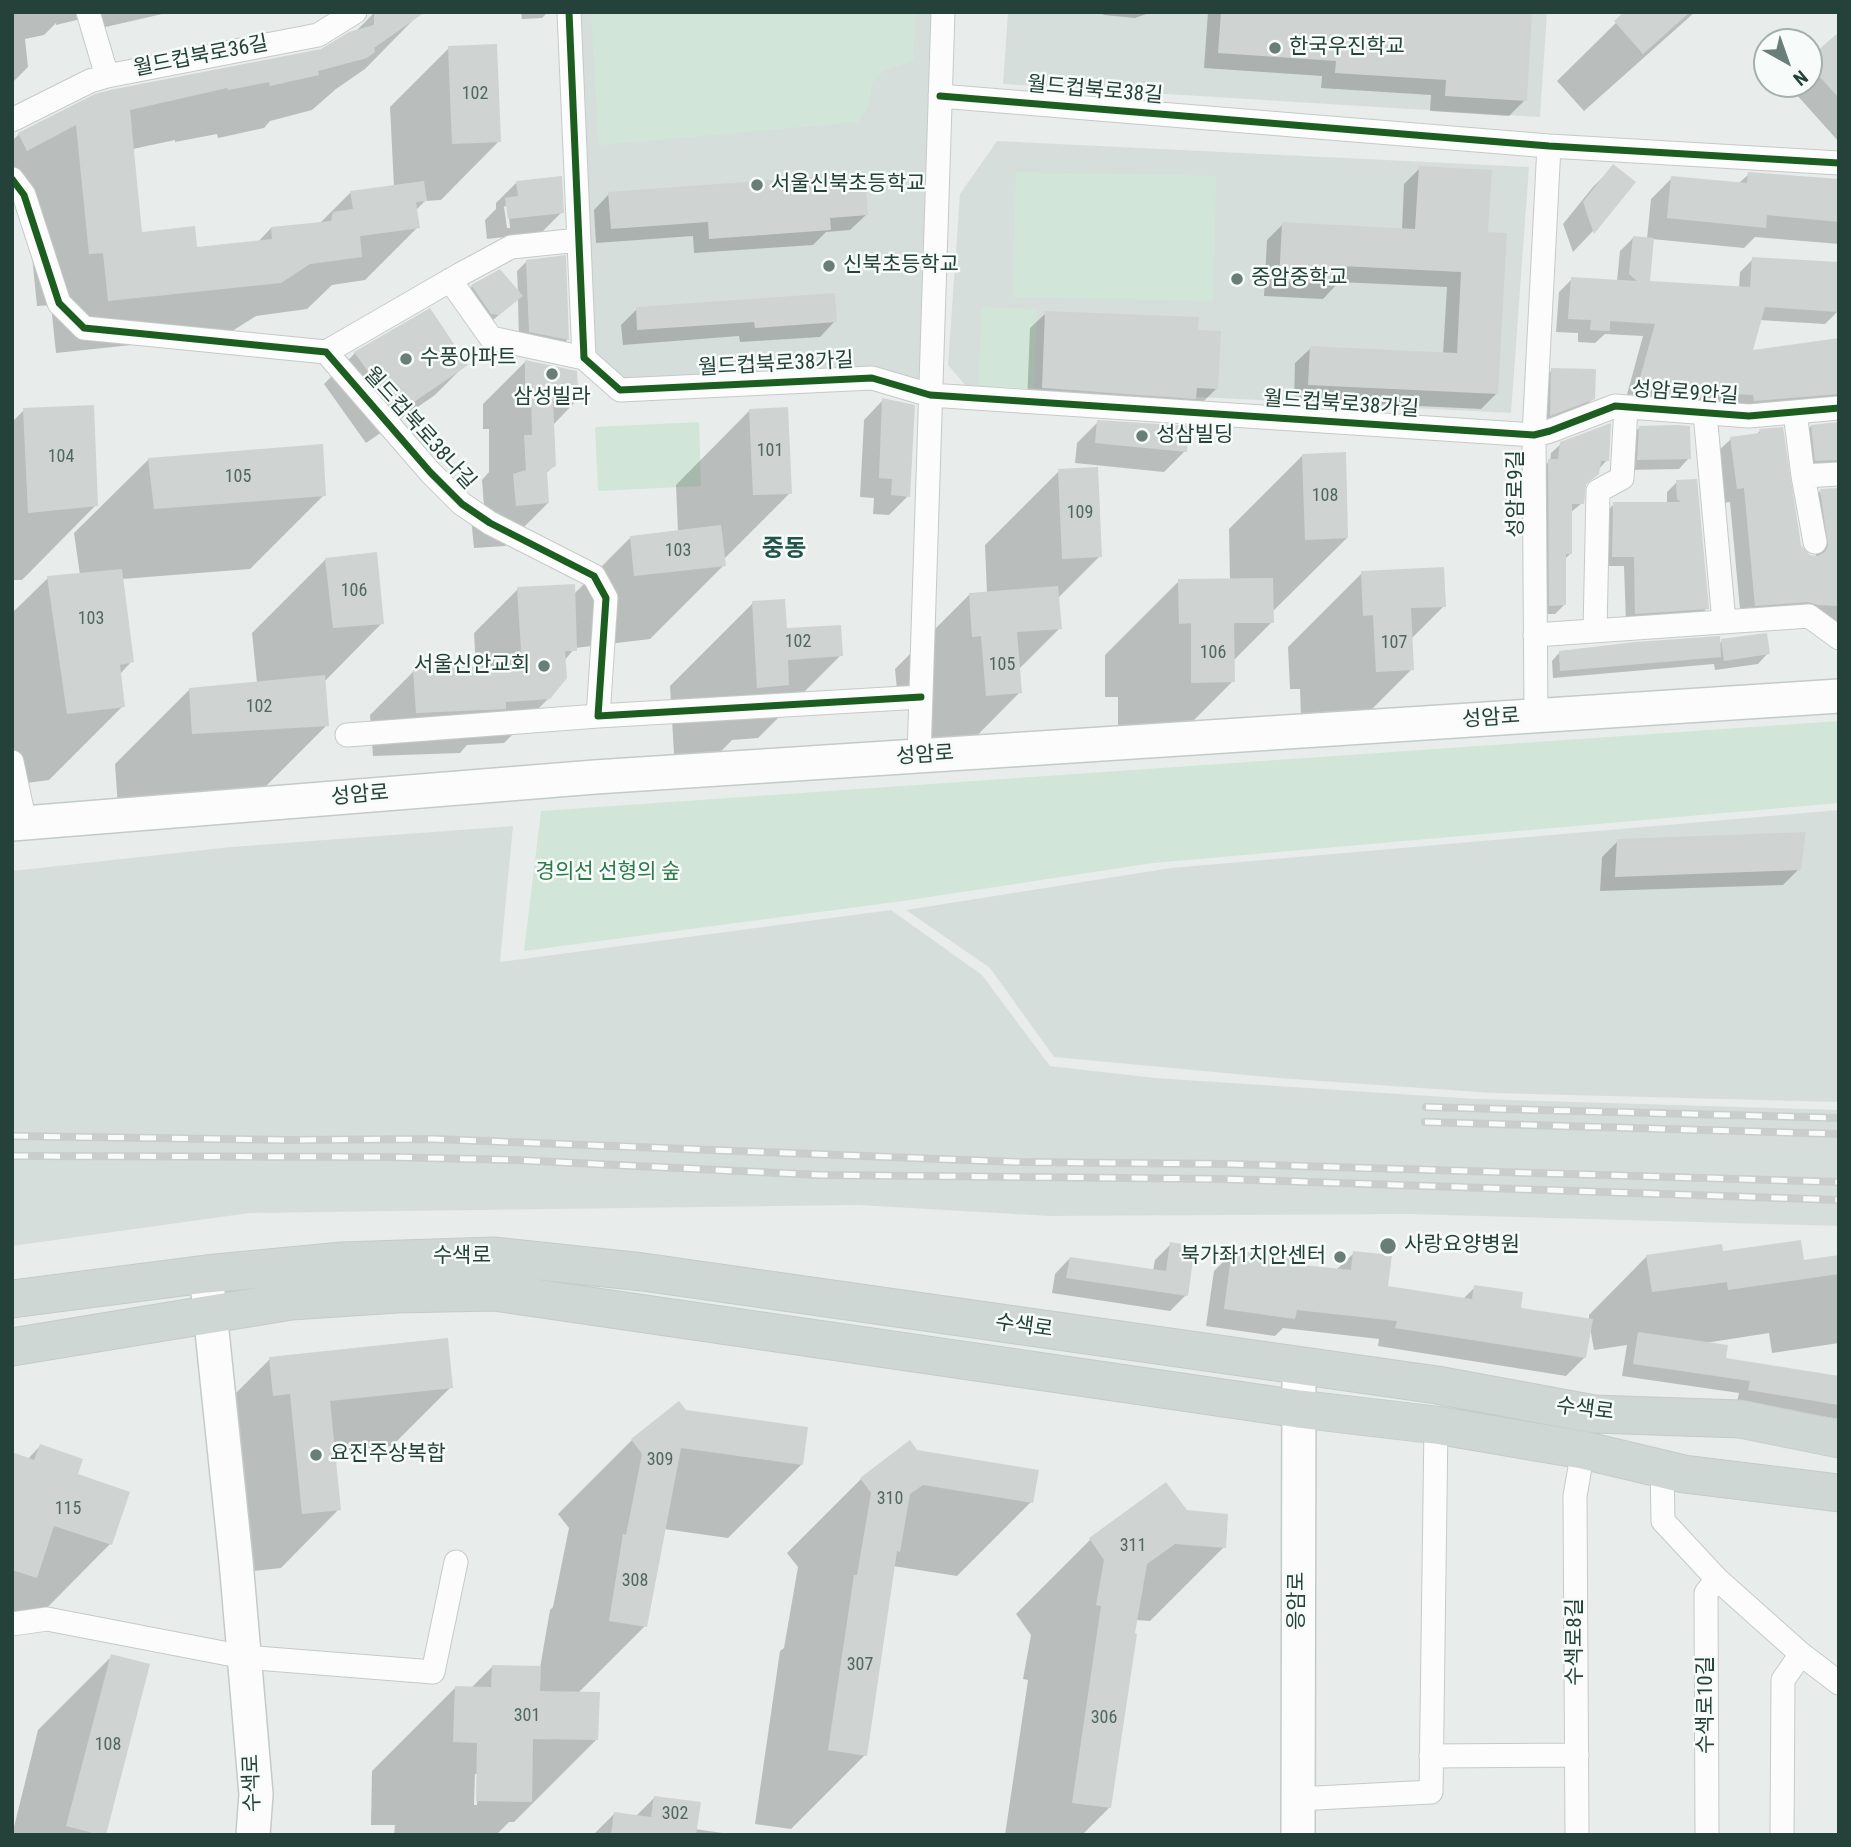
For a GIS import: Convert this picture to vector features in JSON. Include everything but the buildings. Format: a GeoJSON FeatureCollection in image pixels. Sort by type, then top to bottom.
{"type":"FeatureCollection","features":[{"type":"Feature","properties":{"kind":"main road","name":"성암로"},"geometry":{"type":"LineString","coordinates":[[18,824],[571,779],[1839,696]]}},
{"type":"Feature","properties":{"kind":"main road","name":"수색로"},"geometry":{"type":"LineString","coordinates":[[12,1299],[206,1274],[342,1261],[494,1256],[643,1272],[1437,1385],[1594,1414],[1740,1419],[1839,1439]]}},
{"type":"Feature","properties":{"kind":"main road","name":"수색로"},"geometry":{"type":"LineString","coordinates":[[206,1274],[256,1794],[253,1835]]}},
{"type":"Feature","properties":{"kind":"main road","name":"수색로"},"geometry":{"type":"LineString","coordinates":[[12,1347],[291,1301],[397,1294],[494,1292],[1299,1409],[1436,1425],[1583,1450],[1662,1469],[1839,1493]]}},
{"type":"Feature","properties":{"kind":"main road","name":"응암로"},"geometry":{"type":"LineString","coordinates":[[1298,1835],[1299,1367]]}},
{"type":"Feature","properties":{"kind":"street","name":"월드컵북로36길"},"geometry":{"type":"LineString","coordinates":[[88,12],[107,76],[318,35],[355,12]]}},
{"type":"Feature","properties":{"kind":"street"},"geometry":{"type":"LineString","coordinates":[[569,12],[584,358]]}},
{"type":"Feature","properties":{"kind":"street"},"geometry":{"type":"LineString","coordinates":[[919,756],[943,12]]}},
{"type":"Feature","properties":{"kind":"street"},"geometry":{"type":"LineString","coordinates":[[12,121],[90,81],[107,76]]}},
{"type":"Feature","properties":{"kind":"street","name":"월드컵북로38길"},"geometry":{"type":"LineString","coordinates":[[940,96],[1549,146]]}},
{"type":"Feature","properties":{"kind":"street"},"geometry":{"type":"LineString","coordinates":[[1549,146],[1839,163]]}},
{"type":"Feature","properties":{"kind":"street","name":"성암로9길"},"geometry":{"type":"LineString","coordinates":[[1536,716],[1534,435],[1549,146]]}},
{"type":"Feature","properties":{"kind":"street"},"geometry":{"type":"LineString","coordinates":[[12,179],[24,195],[59,303],[84,328],[326,352],[511,247],[579,240]]}},
{"type":"Feature","properties":{"kind":"street","name":"월드컵북로38가길"},"geometry":{"type":"LineString","coordinates":[[450,280],[491,338],[584,358],[620,390],[872,378],[930,395],[1534,435]]}},
{"type":"Feature","properties":{"kind":"street","name":"월드컵북로38나길"},"geometry":{"type":"LineString","coordinates":[[326,352],[430,472],[462,504],[491,523],[594,576],[606,598],[598,716]]}},
{"type":"Feature","properties":{"kind":"street","name":"성암로9안길"},"geometry":{"type":"LineString","coordinates":[[1534,435],[1615,406],[1749,416],[1839,408]]}},
{"type":"Feature","properties":{"kind":"street"},"geometry":{"type":"LineString","coordinates":[[1595,631],[1598,491],[1622,478],[1626,407]]}},
{"type":"Feature","properties":{"kind":"street"},"geometry":{"type":"LineString","coordinates":[[1795,412],[1815,542]]}},
{"type":"Feature","properties":{"kind":"street","name":"성암로9안길"},"geometry":{"type":"LineString","coordinates":[[1705,413],[1724,622]]}},
{"type":"Feature","properties":{"kind":"street"},"geometry":{"type":"LineString","coordinates":[[1803,476],[1839,474]]}},
{"type":"Feature","properties":{"kind":"street"},"geometry":{"type":"LineString","coordinates":[[1535,635],[1809,616],[1839,638]]}},
{"type":"Feature","properties":{"kind":"street"},"geometry":{"type":"LineString","coordinates":[[347,735],[598,716],[921,697]]}},
{"type":"Feature","properties":{"kind":"street"},"geometry":{"type":"LineString","coordinates":[[12,762],[18,824]]}},
{"type":"Feature","properties":{"kind":"street"},"geometry":{"type":"LineString","coordinates":[[1297,1799],[1431,1792],[1436,1425]]}},
{"type":"Feature","properties":{"kind":"street","name":"수색로8길"},"geometry":{"type":"LineString","coordinates":[[1577,1835],[1575,1496],[1583,1450]]}},
{"type":"Feature","properties":{"kind":"street"},"geometry":{"type":"LineString","coordinates":[[1662,1469],[1663,1521],[1717,1579],[1801,1654],[1839,1683]]}},
{"type":"Feature","properties":{"kind":"street"},"geometry":{"type":"LineString","coordinates":[[12,1623],[47,1619],[244,1657],[433,1672],[456,1562]]}},
{"type":"Feature","properties":{"kind":"street","name":"수색로10길"},"geometry":{"type":"LineString","coordinates":[[1707,1835],[1706,1593],[1717,1579]]}},
{"type":"Feature","properties":{"kind":"street"},"geometry":{"type":"LineString","coordinates":[[1782,1835],[1783,1679],[1801,1654]]}},
{"type":"Feature","properties":{"kind":"street"},"geometry":{"type":"LineString","coordinates":[[1431,1756],[1577,1755]]}},
{"type":"Feature","properties":{"kind":"shaded area","name":"서울신북초등학교"},"geometry":{"type":"Polygon","coordinates":[[[569,12],[943,12],[930,395],[872,378],[620,390],[584,358],[569,12]]]}},
{"type":"Feature","properties":{"kind":"shaded area","name":"한국우진학교"},"geometry":{"type":"Polygon","coordinates":[[[1008,12],[1547,12],[1540,117],[1003,84],[1008,12]]]}},
{"type":"Feature","properties":{"kind":"shaded area","name":"중암중학교"},"geometry":{"type":"Polygon","coordinates":[[[997,141],[1529,167],[1511,413],[965,385],[948,365],[960,194],[997,141]]]}},
{"type":"Feature","properties":{"kind":"shaded area"},"geometry":{"type":"Polygon","coordinates":[[[1839,810],[1839,1102],[1492,1093],[1278,1078],[1054,1057],[990,968],[906,910],[1171,868],[1839,810]]]}},
{"type":"Feature","properties":{"kind":"shaded area"},"geometry":{"type":"Polygon","coordinates":[[[513,826],[500,962],[891,910],[982,975],[1050,1066],[1155,1078],[1476,1099],[1839,1110],[1839,1226],[1408,1214],[1050,1216],[857,1205],[250,1213],[12,1246],[12,871],[231,847],[513,826]]]}},
{"type":"Feature","properties":{"kind":"green space"},"geometry":{"type":"Polygon","coordinates":[[[591,12],[915,12],[913,61],[884,70],[872,83],[868,107],[858,122],[599,145],[591,12]]]}},
{"type":"Feature","properties":{"kind":"green space"},"geometry":{"type":"Polygon","coordinates":[[[1016,172],[1216,176],[1213,301],[1013,297],[1016,172]]]}},
{"type":"Feature","properties":{"kind":"green space"},"geometry":{"type":"Polygon","coordinates":[[[982,307],[1037,309],[1034,388],[978,386],[982,307]]]}},
{"type":"Feature","properties":{"kind":"green space"},"geometry":{"type":"Polygon","coordinates":[[[699,422],[701,486],[598,491],[595,427],[699,422]]]}},
{"type":"Feature","properties":{"kind":"green space","name":"경의선 선형의 숲"},"geometry":{"type":"Polygon","coordinates":[[[1839,721],[1839,803],[1153,863],[903,901],[524,951],[541,811],[1839,721]]]}},
{"type":"Feature","properties":{"kind":"railway"},"geometry":{"type":"LineString","coordinates":[[1426,1107],[1839,1118]]}},
{"type":"Feature","properties":{"kind":"railway"},"geometry":{"type":"LineString","coordinates":[[1425,1122],[1839,1134]]}},
{"type":"Feature","properties":{"kind":"railway"},"geometry":{"type":"LineString","coordinates":[[12,1136],[434,1139],[1016,1162],[1230,1164],[1839,1182]]}},
{"type":"Feature","properties":{"kind":"railway"},"geometry":{"type":"LineString","coordinates":[[12,1156],[514,1160],[820,1175],[1222,1179],[1839,1200]]}},
{"type":"Feature","properties":{"kind":"cycle path"},"geometry":{"type":"LineString","coordinates":[[569,12],[584,358],[620,390],[872,378],[930,395],[1534,435],[1615,406],[1749,416],[1839,408]]}},
{"type":"Feature","properties":{"kind":"cycle path"},"geometry":{"type":"LineString","coordinates":[[940,96],[1549,146],[1839,163]]}},
{"type":"Feature","properties":{"kind":"cycle path"},"geometry":{"type":"LineString","coordinates":[[12,179],[24,195],[59,303],[84,328],[326,352],[430,472],[462,504],[490,523],[594,576],[606,598],[598,716],[921,697]]}},
{"type":"Feature","properties":{"kind":"place","name":"한국우진학교"},"geometry":{"type":"Point","coordinates":[1275,48]}},
{"type":"Feature","properties":{"kind":"place","name":"서울신북초등학교"},"geometry":{"type":"Point","coordinates":[757,185]}},
{"type":"Feature","properties":{"kind":"place","name":"신북초등학교"},"geometry":{"type":"Point","coordinates":[829,266]}},
{"type":"Feature","properties":{"kind":"place","name":"중암중학교"},"geometry":{"type":"Point","coordinates":[1237,279]}},
{"type":"Feature","properties":{"kind":"place","name":"수풍아파트"},"geometry":{"type":"Point","coordinates":[406,359]}},
{"type":"Feature","properties":{"kind":"place","name":"삼성빌라"},"geometry":{"type":"Point","coordinates":[552,374]}},
{"type":"Feature","properties":{"kind":"place","name":"성삼빌딩"},"geometry":{"type":"Point","coordinates":[1142,436]}},
{"type":"Feature","properties":{"kind":"place","name":"서울신안교회"},"geometry":{"type":"Point","coordinates":[544,666]}},
{"type":"Feature","properties":{"kind":"place","name":"사랑요양병원"},"geometry":{"type":"Point","coordinates":[1388,1246]}},
{"type":"Feature","properties":{"kind":"place","name":"북가좌1치안센터"},"geometry":{"type":"Point","coordinates":[1340,1257]}},
{"type":"Feature","properties":{"kind":"place","name":"요진주상복합"},"geometry":{"type":"Point","coordinates":[316,1455]}},
{"type":"Feature","properties":{"kind":"district","name":"중동"},"geometry":{"type":"Point","coordinates":[784,550]}}]}
